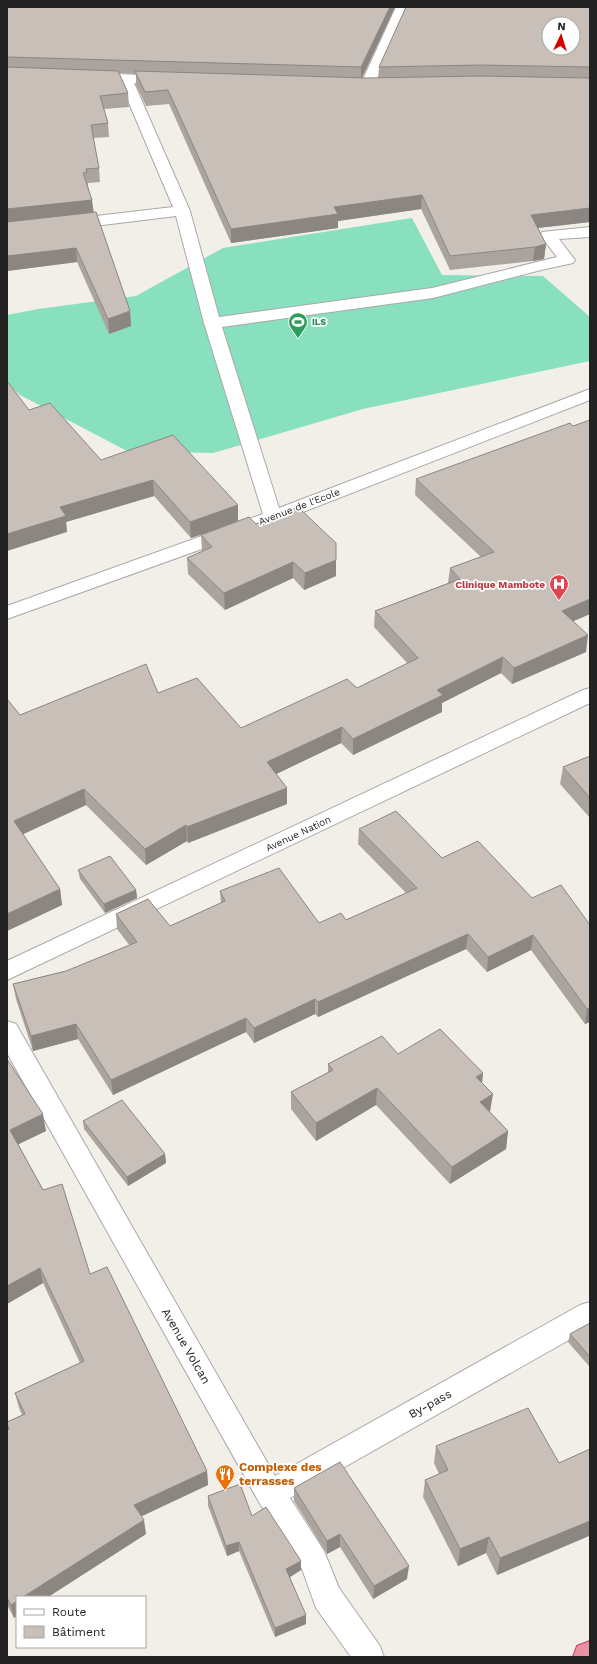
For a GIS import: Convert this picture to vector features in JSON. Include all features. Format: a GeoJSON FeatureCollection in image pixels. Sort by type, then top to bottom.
{"type":"FeatureCollection","features":[{"type":"Feature","properties":{"kind":"street"},"geometry":{"type":"LineString","coordinates":[[366,86],[403,7]]}},
{"type":"Feature","properties":{"kind":"street"},"geometry":{"type":"LineString","coordinates":[[78,77],[178,81]]}},
{"type":"Feature","properties":{"kind":"street"},"geometry":{"type":"LineString","coordinates":[[125,78],[182,211],[212,323],[273,517]]}},
{"type":"Feature","properties":{"kind":"street"},"geometry":{"type":"LineString","coordinates":[[352,86],[382,86]]}},
{"type":"Feature","properties":{"kind":"street"},"geometry":{"type":"LineString","coordinates":[[53,226],[182,211]]}},
{"type":"Feature","properties":{"kind":"street"},"geometry":{"type":"LineString","coordinates":[[212,323],[432,293],[540,265],[567,260],[548,235],[590,232]]}},
{"type":"Feature","properties":{"kind":"street","name":"Avenue de l'Ecole"},"geometry":{"type":"LineString","coordinates":[[7,613],[273,517],[590,394]]}},
{"type":"Feature","properties":{"kind":"street","name":"Avenue Nation"},"geometry":{"type":"LineString","coordinates":[[7,970],[590,695]]}},
{"type":"Feature","properties":{"kind":"street","name":"Avenue Volcan"},"geometry":{"type":"LineString","coordinates":[[7,1031],[270,1494],[314,1561],[327,1597],[369,1657]]}},
{"type":"Feature","properties":{"kind":"street","name":"By-pass"},"geometry":{"type":"LineString","coordinates":[[270,1494],[590,1314]]}},
{"type":"Feature","properties":{"kind":"green space","name":"ILS"},"geometry":{"type":"Polygon","coordinates":[[[412,218],[442,275],[543,276],[590,317],[590,361],[363,409],[213,453],[127,451],[20,395],[7,383],[7,315],[38,309],[136,296],[223,248],[412,218]]]}},
{"type":"Feature","properties":{"kind":"building"},"geometry":{"type":"Polygon","coordinates":[[[7,7],[390,7],[361,67],[7,57],[7,7]]]}},
{"type":"Feature","properties":{"kind":"building"},"geometry":{"type":"Polygon","coordinates":[[[406,7],[590,7],[590,67],[480,65],[379,67],[406,7]]]}},
{"type":"Feature","properties":{"kind":"building"},"geometry":{"type":"Polygon","coordinates":[[[7,67],[118,71],[128,93],[100,96],[108,123],[91,125],[99,168],[86,169],[87,172],[83,173],[92,200],[7,209],[7,67]]]}},
{"type":"Feature","properties":{"kind":"building"},"geometry":{"type":"Polygon","coordinates":[[[135,71],[367,78],[480,76],[590,78],[590,208],[531,215],[546,244],[535,247],[450,256],[422,195],[334,207],[338,214],[231,229],[168,90],[145,92],[135,71]]]}},
{"type":"Feature","properties":{"kind":"building"},"geometry":{"type":"Polygon","coordinates":[[[96,212],[130,311],[108,319],[76,248],[7,256],[7,222],[96,212]]]}},
{"type":"Feature","properties":{"kind":"building"},"geometry":{"type":"Polygon","coordinates":[[[7,381],[29,410],[50,403],[101,460],[173,435],[238,505],[190,522],[153,480],[60,507],[66,516],[7,534],[7,381]]]}},
{"type":"Feature","properties":{"kind":"building"},"geometry":{"type":"Polygon","coordinates":[[[590,420],[590,599],[562,611],[588,635],[514,668],[503,657],[437,690],[443,695],[353,739],[342,727],[267,762],[287,788],[187,827],[186,825],[145,849],[84,789],[14,821],[60,889],[7,914],[7,699],[20,715],[146,664],[158,693],[197,678],[241,728],[347,679],[357,688],[418,658],[375,611],[460,579],[450,568],[494,552],[416,479],[570,423],[573,426],[590,420]]]}},
{"type":"Feature","properties":{"kind":"building"},"geometry":{"type":"Polygon","coordinates":[[[298,507],[336,543],[336,560],[305,573],[293,562],[224,593],[187,558],[212,547],[201,535],[249,517],[256,524],[298,507]]]}},
{"type":"Feature","properties":{"kind":"building"},"geometry":{"type":"Polygon","coordinates":[[[590,756],[590,798],[563,767],[590,756]]]}},
{"type":"Feature","properties":{"kind":"building"},"geometry":{"type":"Polygon","coordinates":[[[396,811],[442,858],[478,841],[532,898],[561,885],[590,925],[590,1008],[587,1009],[533,935],[488,957],[468,934],[318,1002],[315,999],[254,1028],[246,1018],[111,1080],[76,1024],[31,1036],[13,984],[66,971],[137,942],[116,914],[148,899],[170,926],[225,901],[220,891],[279,868],[319,923],[341,913],[346,920],[417,888],[359,829],[396,811]]]}},
{"type":"Feature","properties":{"kind":"building"},"geometry":{"type":"Polygon","coordinates":[[[110,856],[136,890],[104,904],[78,870],[110,856]]]}},
{"type":"Feature","properties":{"kind":"building"},"geometry":{"type":"Polygon","coordinates":[[[440,1029],[483,1073],[476,1077],[493,1094],[480,1102],[508,1131],[452,1167],[377,1088],[316,1123],[291,1092],[333,1070],[328,1064],[382,1036],[398,1054],[440,1029]]]}},
{"type":"Feature","properties":{"kind":"building"},"geometry":{"type":"Polygon","coordinates":[[[7,1059],[43,1114],[10,1130],[43,1190],[62,1184],[90,1274],[107,1267],[207,1471],[134,1505],[144,1520],[25,1596],[16,1596],[16,1602],[11,1605],[7,1598],[7,1430],[9,1429],[7,1422],[25,1414],[15,1393],[84,1361],[40,1268],[7,1286],[7,1059]]]}},
{"type":"Feature","properties":{"kind":"building"},"geometry":{"type":"Polygon","coordinates":[[[122,1100],[165,1154],[127,1177],[83,1121],[122,1100]]]}},
{"type":"Feature","properties":{"kind":"building"},"geometry":{"type":"Polygon","coordinates":[[[590,1323],[590,1357],[570,1334],[590,1323]]]}},
{"type":"Feature","properties":{"kind":"building"},"geometry":{"type":"Polygon","coordinates":[[[528,1408],[559,1463],[590,1449],[590,1521],[500,1558],[489,1537],[460,1549],[425,1480],[448,1470],[436,1446],[528,1408]]]}},
{"type":"Feature","properties":{"kind":"building"},"geometry":{"type":"Polygon","coordinates":[[[340,1462],[409,1566],[374,1586],[340,1534],[327,1541],[294,1488],[340,1462]]]}},
{"type":"Feature","properties":{"kind":"building"},"geometry":{"type":"Polygon","coordinates":[[[240,1484],[252,1516],[266,1507],[301,1561],[286,1569],[306,1615],[275,1628],[239,1542],[226,1546],[208,1496],[240,1484]]]}},
{"type":"Feature","properties":{"kind":"place","name":"ILS"},"geometry":{"type":"Point","coordinates":[298,339]}},
{"type":"Feature","properties":{"kind":"place","name":"Clinique Mambote"},"geometry":{"type":"Point","coordinates":[559,601]}},
{"type":"Feature","properties":{"kind":"place","name":"Complexe des terrasses"},"geometry":{"type":"Point","coordinates":[225,1491]}}]}
